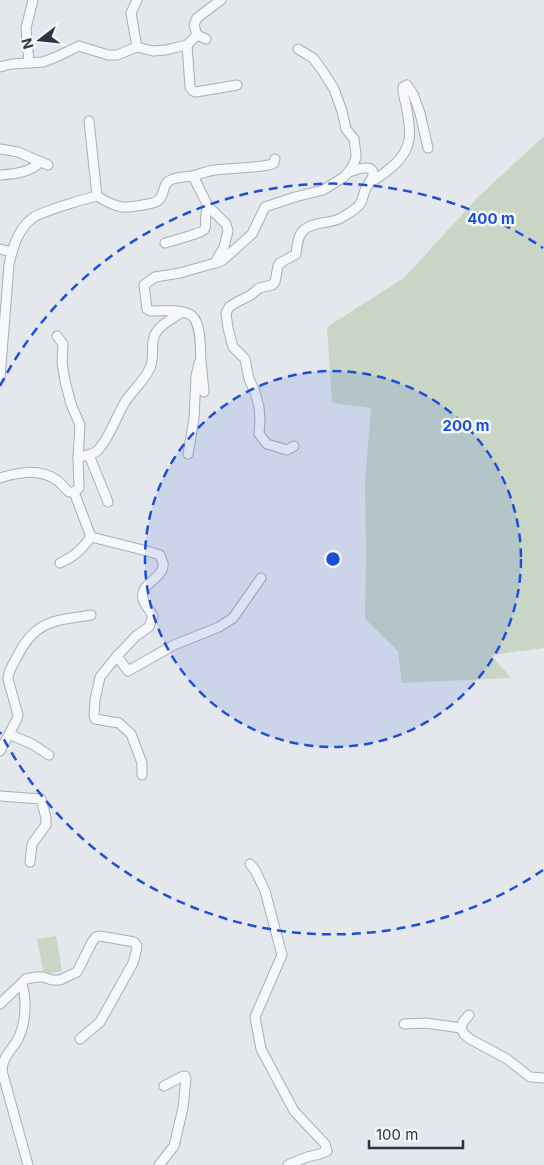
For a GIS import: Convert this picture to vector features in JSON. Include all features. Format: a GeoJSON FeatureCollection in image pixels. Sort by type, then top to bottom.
{"type":"FeatureCollection","features":[{"type":"Feature","properties":{"kind":"street"},"geometry":{"type":"LineString","coordinates":[[29,63],[26,28],[33,0]]}},
{"type":"Feature","properties":{"kind":"street"},"geometry":{"type":"LineString","coordinates":[[137,0],[131,14],[137,47]]}},
{"type":"Feature","properties":{"kind":"street"},"geometry":{"type":"LineString","coordinates":[[0,67],[12,64],[43,62],[79,46],[108,55],[116,55],[137,47],[166,50],[187,45],[201,37],[194,25],[197,18],[221,0]]}},
{"type":"Feature","properties":{"kind":"street"},"geometry":{"type":"LineString","coordinates":[[187,45],[190,87],[193,90],[196,92],[237,85]]}},
{"type":"Feature","properties":{"kind":"street"},"geometry":{"type":"LineString","coordinates":[[204,392],[200,338],[194,316],[182,312],[150,311],[147,309],[144,285],[155,277],[215,264],[252,234],[265,207],[294,197],[324,190],[344,177],[351,169],[356,158],[355,142],[346,129],[337,97],[313,58],[298,49]]}},
{"type":"Feature","properties":{"kind":"street"},"geometry":{"type":"LineString","coordinates":[[370,182],[395,164],[405,154],[410,141],[403,90],[403,87],[407,85],[413,94],[420,113],[428,148]]}},
{"type":"Feature","properties":{"kind":"street"},"geometry":{"type":"LineString","coordinates":[[89,121],[97,196]]}},
{"type":"Feature","properties":{"kind":"street"},"geometry":{"type":"LineString","coordinates":[[0,149],[18,152],[44,164],[24,171],[0,175]]}},
{"type":"Feature","properties":{"kind":"street"},"geometry":{"type":"LineString","coordinates":[[0,378],[9,265],[14,246],[25,226],[33,218],[66,205],[97,196],[113,205],[130,208],[158,201],[161,198],[164,186],[173,179],[213,170],[269,165],[274,163],[276,159]]}},
{"type":"Feature","properties":{"kind":"street"},"geometry":{"type":"LineString","coordinates":[[294,446],[287,450],[267,444],[259,434],[259,407],[255,392],[249,379],[245,359],[233,347],[226,313],[229,307],[236,302],[259,288],[272,285],[275,282],[280,263],[296,254],[300,235],[304,229],[312,225],[339,219],[359,206],[366,187],[373,177],[373,173],[366,168],[348,172]]}},
{"type":"Feature","properties":{"kind":"street"},"geometry":{"type":"LineString","coordinates":[[193,176],[208,206],[226,224],[228,231],[224,247],[215,264]]}},
{"type":"Feature","properties":{"kind":"street"},"geometry":{"type":"LineString","coordinates":[[165,243],[199,234],[203,231],[205,229],[208,206]]}},
{"type":"Feature","properties":{"kind":"street"},"geometry":{"type":"LineString","coordinates":[[0,249],[12,252]]}},
{"type":"Feature","properties":{"kind":"street"},"geometry":{"type":"LineString","coordinates":[[78,457],[89,455],[98,450],[115,425],[119,412],[126,400],[151,366],[153,339],[156,333],[168,321],[182,312]]}},
{"type":"Feature","properties":{"kind":"street"},"geometry":{"type":"LineString","coordinates":[[57,336],[63,344],[62,363],[65,381],[71,404],[80,425],[78,488],[74,492]]}},
{"type":"Feature","properties":{"kind":"street"},"geometry":{"type":"LineString","coordinates":[[188,454],[194,419],[196,376],[201,358]]}},
{"type":"Feature","properties":{"kind":"street"},"geometry":{"type":"LineString","coordinates":[[89,455],[108,502]]}},
{"type":"Feature","properties":{"kind":"street"},"geometry":{"type":"LineString","coordinates":[[0,478],[30,472],[44,473],[58,481],[70,492],[74,492]]}},
{"type":"Feature","properties":{"kind":"street"},"geometry":{"type":"LineString","coordinates":[[74,492],[91,537]]}},
{"type":"Feature","properties":{"kind":"street"},"geometry":{"type":"LineString","coordinates":[[60,563],[80,551],[91,537]]}},
{"type":"Feature","properties":{"kind":"street"},"geometry":{"type":"LineString","coordinates":[[91,537],[146,550],[160,556],[163,564],[161,572],[144,588],[143,600],[153,616],[149,627],[136,636],[100,677],[95,700],[95,719],[119,724],[131,734],[142,763],[142,775]]}},
{"type":"Feature","properties":{"kind":"street"},"geometry":{"type":"LineString","coordinates":[[117,656],[128,671],[174,645],[220,626],[233,618],[261,578]]}},
{"type":"Feature","properties":{"kind":"street"},"geometry":{"type":"LineString","coordinates":[[0,751],[18,715],[8,673],[23,644],[37,629],[53,621],[90,615]]}},
{"type":"Feature","properties":{"kind":"street"},"geometry":{"type":"LineString","coordinates":[[9,734],[32,744],[49,755]]}},
{"type":"Feature","properties":{"kind":"street"},"geometry":{"type":"LineString","coordinates":[[0,796],[41,799],[46,826],[32,844],[30,862]]}},
{"type":"Feature","properties":{"kind":"street"},"geometry":{"type":"LineString","coordinates":[[250,864],[265,891],[282,955],[255,1017],[261,1049],[294,1111],[326,1144],[326,1151],[288,1165]]}},
{"type":"Feature","properties":{"kind":"street"},"geometry":{"type":"LineString","coordinates":[[0,1004],[26,979],[44,977],[60,980],[77,972],[96,937],[100,936],[134,942],[137,946],[135,957],[114,997],[100,1022],[80,1039]]}},
{"type":"Feature","properties":{"kind":"street"},"geometry":{"type":"LineString","coordinates":[[22,984],[25,1001],[22,1027],[18,1038],[2,1064],[2,1071],[28,1165]]}},
{"type":"Feature","properties":{"kind":"street"},"geometry":{"type":"LineString","coordinates":[[469,1015],[461,1028],[464,1034],[507,1059],[530,1077],[544,1078]]}},
{"type":"Feature","properties":{"kind":"street"},"geometry":{"type":"LineString","coordinates":[[404,1024],[426,1023],[461,1028]]}},
{"type":"Feature","properties":{"kind":"street"},"geometry":{"type":"LineString","coordinates":[[159,1165],[174,1146],[183,1108],[186,1078],[182,1076],[164,1086]]}},
{"type":"Feature","properties":{"kind":"green space"},"geometry":{"type":"Polygon","coordinates":[[[544,136],[544,648],[491,655],[511,678],[402,683],[398,651],[365,619],[365,482],[371,408],[332,403],[327,327],[404,278],[478,197],[544,136]]]}},
{"type":"Feature","properties":{"kind":"green space"},"geometry":{"type":"Polygon","coordinates":[[[56,936],[62,971],[44,974],[37,939],[56,936]]]}}]}
